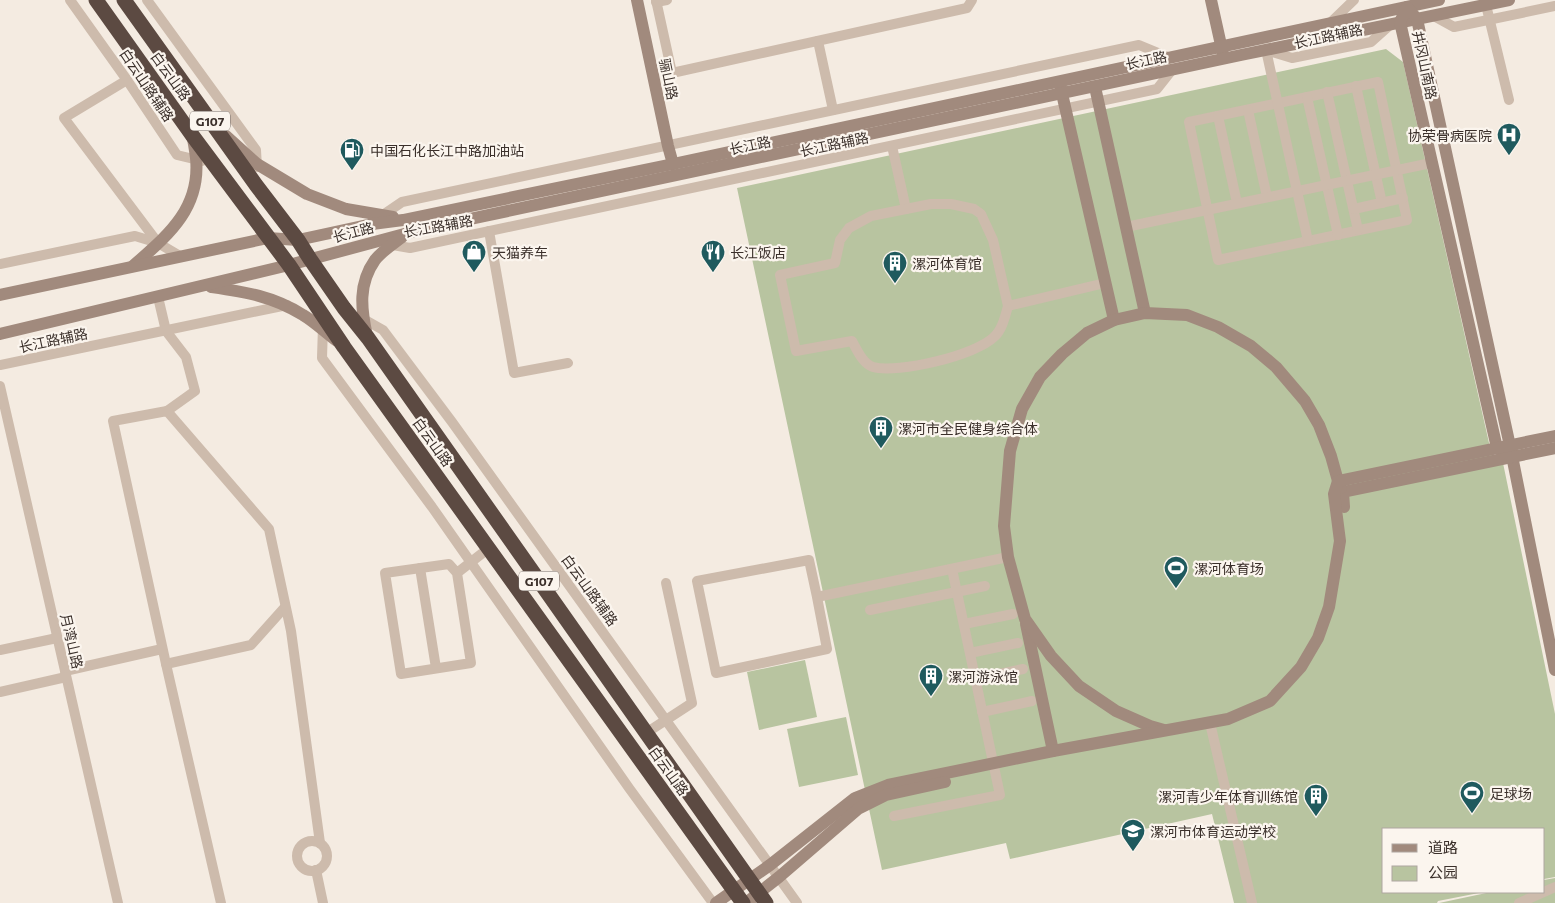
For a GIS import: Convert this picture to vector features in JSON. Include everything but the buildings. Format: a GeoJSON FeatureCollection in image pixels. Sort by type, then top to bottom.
{"type":"FeatureCollection","features":[{"type":"Feature","properties":{"kind":"highway","name":"白云山路"},"geometry":{"type":"LineString","coordinates":[[96,0],[192,135],[289,265],[344,347],[745,903]]}},
{"type":"Feature","properties":{"kind":"highway","name":"白云山路"},"geometry":{"type":"LineString","coordinates":[[124,0],[256,185],[298,240],[344,308],[368,338],[762,898]]}},
{"type":"Feature","properties":{"kind":"street","name":"白云山路辅路"},"geometry":{"type":"LineString","coordinates":[[70,0],[178,155],[214,164]]}},
{"type":"Feature","properties":{"kind":"street"},"geometry":{"type":"LineString","coordinates":[[147,0],[256,150],[256,185]]}},
{"type":"Feature","properties":{"kind":"street","name":"骊山路"},"geometry":{"type":"LineString","coordinates":[[637,0],[673,164]]}},
{"type":"Feature","properties":{"kind":"street"},"geometry":{"type":"LineString","coordinates":[[667,0],[656,1],[672,73],[967,8],[972,0]]}},
{"type":"Feature","properties":{"kind":"street"},"geometry":{"type":"LineString","coordinates":[[1211,0],[1222,52]]}},
{"type":"Feature","properties":{"kind":"street","name":"长江路辅路"},"geometry":{"type":"LineString","coordinates":[[1329,24],[1354,0]]}},
{"type":"Feature","properties":{"kind":"street","name":"长江路"},"geometry":{"type":"LineString","coordinates":[[0,334],[204,286],[405,234],[1172,70],[1222,52],[1329,24],[1439,0]]}},
{"type":"Feature","properties":{"kind":"street","name":"长江路"},"geometry":{"type":"LineString","coordinates":[[0,295],[268,238],[298,240],[372,224],[403,220],[1168,57],[1266,50],[1509,0]]}},
{"type":"Feature","properties":{"kind":"street"},"geometry":{"type":"LineString","coordinates":[[1486,5],[1509,100]]}},
{"type":"Feature","properties":{"kind":"street"},"geometry":{"type":"LineString","coordinates":[[1434,16],[1454,27],[1555,6]]}},
{"type":"Feature","properties":{"kind":"street","name":"井冈山南路"},"geometry":{"type":"LineString","coordinates":[[1497,448],[1431,163],[1395,23],[1407,7],[1417,19],[1511,451],[1555,670]]}},
{"type":"Feature","properties":{"kind":"street"},"geometry":{"type":"LineString","coordinates":[[818,41],[833,110]]}},
{"type":"Feature","properties":{"kind":"street","name":"长江路辅路"},"geometry":{"type":"LineString","coordinates":[[372,224],[402,202],[1139,45],[1168,57]]}},
{"type":"Feature","properties":{"kind":"street"},"geometry":{"type":"LineString","coordinates":[[1266,50],[1308,241]]}},
{"type":"Feature","properties":{"kind":"street","name":"长江路辅路"},"geometry":{"type":"LineString","coordinates":[[376,241],[391,246],[410,248],[1099,102],[1157,89],[1172,70]]}},
{"type":"Feature","properties":{"kind":"street"},"geometry":{"type":"LineString","coordinates":[[127,80],[64,118],[158,243]]}},
{"type":"Feature","properties":{"kind":"street"},"geometry":{"type":"LineString","coordinates":[[1059,80],[1114,320]]}},
{"type":"Feature","properties":{"kind":"street"},"geometry":{"type":"LineString","coordinates":[[1378,82],[1408,220],[1218,260],[1189,122],[1307,97],[1378,82]]}},
{"type":"Feature","properties":{"kind":"street"},"geometry":{"type":"LineString","coordinates":[[1095,86],[1145,313]]}},
{"type":"Feature","properties":{"kind":"street"},"geometry":{"type":"LineString","coordinates":[[1356,86],[1382,203]]}},
{"type":"Feature","properties":{"kind":"street"},"geometry":{"type":"LineString","coordinates":[[1328,92],[1358,230]]}},
{"type":"Feature","properties":{"kind":"street"},"geometry":{"type":"LineString","coordinates":[[1307,97],[1338,235]]}},
{"type":"Feature","properties":{"kind":"street"},"geometry":{"type":"LineString","coordinates":[[1248,110],[1267,197]]}},
{"type":"Feature","properties":{"kind":"street"},"geometry":{"type":"LineString","coordinates":[[1218,116],[1237,203]]}},
{"type":"Feature","properties":{"kind":"street"},"geometry":{"type":"LineString","coordinates":[[212,122],[257,164],[307,194],[346,209],[403,220]]}},
{"type":"Feature","properties":{"kind":"street"},"geometry":{"type":"LineString","coordinates":[[131,267],[171,231],[187,210],[195,184],[196,159],[192,135]]}},
{"type":"Feature","properties":{"kind":"street"},"geometry":{"type":"LineString","coordinates":[[892,146],[906,209]]}},
{"type":"Feature","properties":{"kind":"street"},"geometry":{"type":"LineString","coordinates":[[1126,226],[1431,163]]}},
{"type":"Feature","properties":{"kind":"street"},"geometry":{"type":"LineString","coordinates":[[1354,208],[1403,198]]}},
{"type":"Feature","properties":{"kind":"street"},"geometry":{"type":"LineString","coordinates":[[932,204],[951,204],[974,209],[981,214],[993,240],[1008,306],[1000,330],[988,343],[965,353],[905,368],[872,367],[861,357],[852,341],[796,351],[780,275],[834,263],[840,240],[850,228],[871,216],[932,204]]}},
{"type":"Feature","properties":{"kind":"street"},"geometry":{"type":"LineString","coordinates":[[489,231],[514,373],[568,363]]}},
{"type":"Feature","properties":{"kind":"street"},"geometry":{"type":"LineString","coordinates":[[368,338],[363,319],[361,295],[365,277],[376,259],[405,234]]}},
{"type":"Feature","properties":{"kind":"street"},"geometry":{"type":"LineString","coordinates":[[0,264],[134,236],[158,243],[180,256]]}},
{"type":"Feature","properties":{"kind":"street"},"geometry":{"type":"LineString","coordinates":[[289,265],[298,240]]}},
{"type":"Feature","properties":{"kind":"street"},"geometry":{"type":"LineString","coordinates":[[1008,306],[1105,283]]}},
{"type":"Feature","properties":{"kind":"street"},"geometry":{"type":"LineString","coordinates":[[204,286],[254,294],[287,306],[305,316],[344,347]]}},
{"type":"Feature","properties":{"kind":"street"},"geometry":{"type":"LineString","coordinates":[[158,297],[166,331],[186,357],[195,391],[167,410],[113,421],[162,649],[221,903]]}},
{"type":"Feature","properties":{"kind":"street","name":"长江路辅路"},"geometry":{"type":"LineString","coordinates":[[0,365],[287,306]]}},
{"type":"Feature","properties":{"kind":"street","name":"白云山路辅路"},"geometry":{"type":"LineString","coordinates":[[344,308],[383,330],[412,368],[798,903]]}},
{"type":"Feature","properties":{"kind":"street"},"geometry":{"type":"LineString","coordinates":[[745,903],[762,898],[779,877],[858,809],[886,795],[1053,751],[1167,731],[1234,724],[1274,704],[1302,673],[1321,644],[1335,611],[1343,576],[1346,540],[1340,486],[1331,456],[1319,426],[1305,401],[1276,367],[1251,346],[1218,327],[1187,315],[1145,313],[1114,320],[1087,333],[1062,354],[1040,377],[1022,409],[1010,450],[1004,526],[1008,557],[1026,619],[1053,751]]}},
{"type":"Feature","properties":{"kind":"street"},"geometry":{"type":"LineString","coordinates":[[324,315],[322,358],[432,507],[629,788],[714,903],[749,880],[855,798],[888,785],[994,767],[1210,725]]}},
{"type":"Feature","properties":{"kind":"street","name":"月湾山路"},"geometry":{"type":"LineString","coordinates":[[0,386],[118,903]]}},
{"type":"Feature","properties":{"kind":"street"},"geometry":{"type":"LineString","coordinates":[[167,410],[269,529],[291,630],[320,843],[326,850],[327,860],[321,868],[316,870],[302,867],[297,854],[299,849],[306,842],[320,843]]}},
{"type":"Feature","properties":{"kind":"street"},"geometry":{"type":"LineString","coordinates":[[1340,486],[1511,451],[1555,436]]}},
{"type":"Feature","properties":{"kind":"street"},"geometry":{"type":"LineString","coordinates":[[1340,486],[1497,448],[1511,451],[1555,448]]}},
{"type":"Feature","properties":{"kind":"street"},"geometry":{"type":"LineString","coordinates":[[457,573],[489,548]]}},
{"type":"Feature","properties":{"kind":"street"},"geometry":{"type":"LineString","coordinates":[[817,597],[1008,557]]}},
{"type":"Feature","properties":{"kind":"street"},"geometry":{"type":"LineString","coordinates":[[809,560],[817,597],[827,649],[716,673],[697,581],[809,560]]}},
{"type":"Feature","properties":{"kind":"street"},"geometry":{"type":"LineString","coordinates":[[449,564],[457,573],[471,663],[401,674],[385,573],[449,564]]}},
{"type":"Feature","properties":{"kind":"street"},"geometry":{"type":"LineString","coordinates":[[420,568],[436,668]]}},
{"type":"Feature","properties":{"kind":"street"},"geometry":{"type":"LineString","coordinates":[[894,816],[1000,795],[952,569]]}},
{"type":"Feature","properties":{"kind":"street"},"geometry":{"type":"LineString","coordinates":[[646,733],[692,703],[666,584]]}},
{"type":"Feature","properties":{"kind":"street"},"geometry":{"type":"LineString","coordinates":[[870,610],[985,586]]}},
{"type":"Feature","properties":{"kind":"street"},"geometry":{"type":"LineString","coordinates":[[166,664],[251,645],[285,607]]}},
{"type":"Feature","properties":{"kind":"street"},"geometry":{"type":"LineString","coordinates":[[964,624],[1013,614]]}},
{"type":"Feature","properties":{"kind":"street"},"geometry":{"type":"LineString","coordinates":[[1026,619],[1051,656],[1079,686],[1116,711],[1150,726],[1167,731]]}},
{"type":"Feature","properties":{"kind":"street"},"geometry":{"type":"LineString","coordinates":[[0,650],[57,638]]}},
{"type":"Feature","properties":{"kind":"street"},"geometry":{"type":"LineString","coordinates":[[970,653],[1018,643]]}},
{"type":"Feature","properties":{"kind":"street"},"geometry":{"type":"LineString","coordinates":[[0,692],[162,649]]}},
{"type":"Feature","properties":{"kind":"street"},"geometry":{"type":"LineString","coordinates":[[975,679],[1023,669]]}},
{"type":"Feature","properties":{"kind":"street"},"geometry":{"type":"LineString","coordinates":[[982,712],[1032,701]]}},
{"type":"Feature","properties":{"kind":"street"},"geometry":{"type":"LineString","coordinates":[[1210,725],[1252,903]]}},
{"type":"Feature","properties":{"kind":"street"},"geometry":{"type":"LineString","coordinates":[[316,870],[323,903]]}},
{"type":"Feature","properties":{"kind":"street"},"geometry":{"type":"LineString","coordinates":[[1519,903],[1542,893]]}},
{"type":"Feature","properties":{"kind":"green space","name":"漯河体育场"},"geometry":{"type":"Polygon","coordinates":[[[1386,49],[1403,62],[1494,465],[1503,463],[1555,714],[1555,877],[1545,879],[1545,828],[1382,828],[1382,893],[1479,893],[1438,901],[1437,903],[1234,903],[1212,814],[1010,859],[1006,843],[882,870],[737,188],[1386,49]]]}},
{"type":"Feature","properties":{"kind":"green space"},"geometry":{"type":"Polygon","coordinates":[[[805,660],[817,717],[759,730],[747,672],[805,660]]]}},
{"type":"Feature","properties":{"kind":"green space"},"geometry":{"type":"Polygon","coordinates":[[[846,717],[858,775],[799,787],[787,729],[846,717]]]}},
{"type":"Feature","properties":{"kind":"green space"},"geometry":{"type":"Polygon","coordinates":[[[1555,878],[1555,903],[1439,903],[1486,893],[1545,893],[1545,880],[1555,878]]]}},
{"type":"Feature","properties":{"kind":"place","name":"协荣骨病医院"},"geometry":{"type":"Point","coordinates":[1509,156]}},
{"type":"Feature","properties":{"kind":"place","name":"中国石化长江中路加油站"},"geometry":{"type":"Point","coordinates":[352,171]}},
{"type":"Feature","properties":{"kind":"place","name":"天猫养车"},"geometry":{"type":"Point","coordinates":[474,273]}},
{"type":"Feature","properties":{"kind":"place","name":"长江饭店"},"geometry":{"type":"Point","coordinates":[713,273]}},
{"type":"Feature","properties":{"kind":"place","name":"漯河体育馆"},"geometry":{"type":"Point","coordinates":[895,284]}},
{"type":"Feature","properties":{"kind":"place","name":"漯河市全民健身综合体"},"geometry":{"type":"Point","coordinates":[881,449]}},
{"type":"Feature","properties":{"kind":"place","name":"漯河体育场"},"geometry":{"type":"Point","coordinates":[1176,589]}},
{"type":"Feature","properties":{"kind":"place","name":"漯河游泳馆"},"geometry":{"type":"Point","coordinates":[931,697]}},
{"type":"Feature","properties":{"kind":"place","name":"足球场"},"geometry":{"type":"Point","coordinates":[1472,814]}},
{"type":"Feature","properties":{"kind":"place","name":"漯河青少年体育训练馆"},"geometry":{"type":"Point","coordinates":[1316,817]}},
{"type":"Feature","properties":{"kind":"place","name":"漯河市体育运动学校"},"geometry":{"type":"Point","coordinates":[1133,852]}}]}
